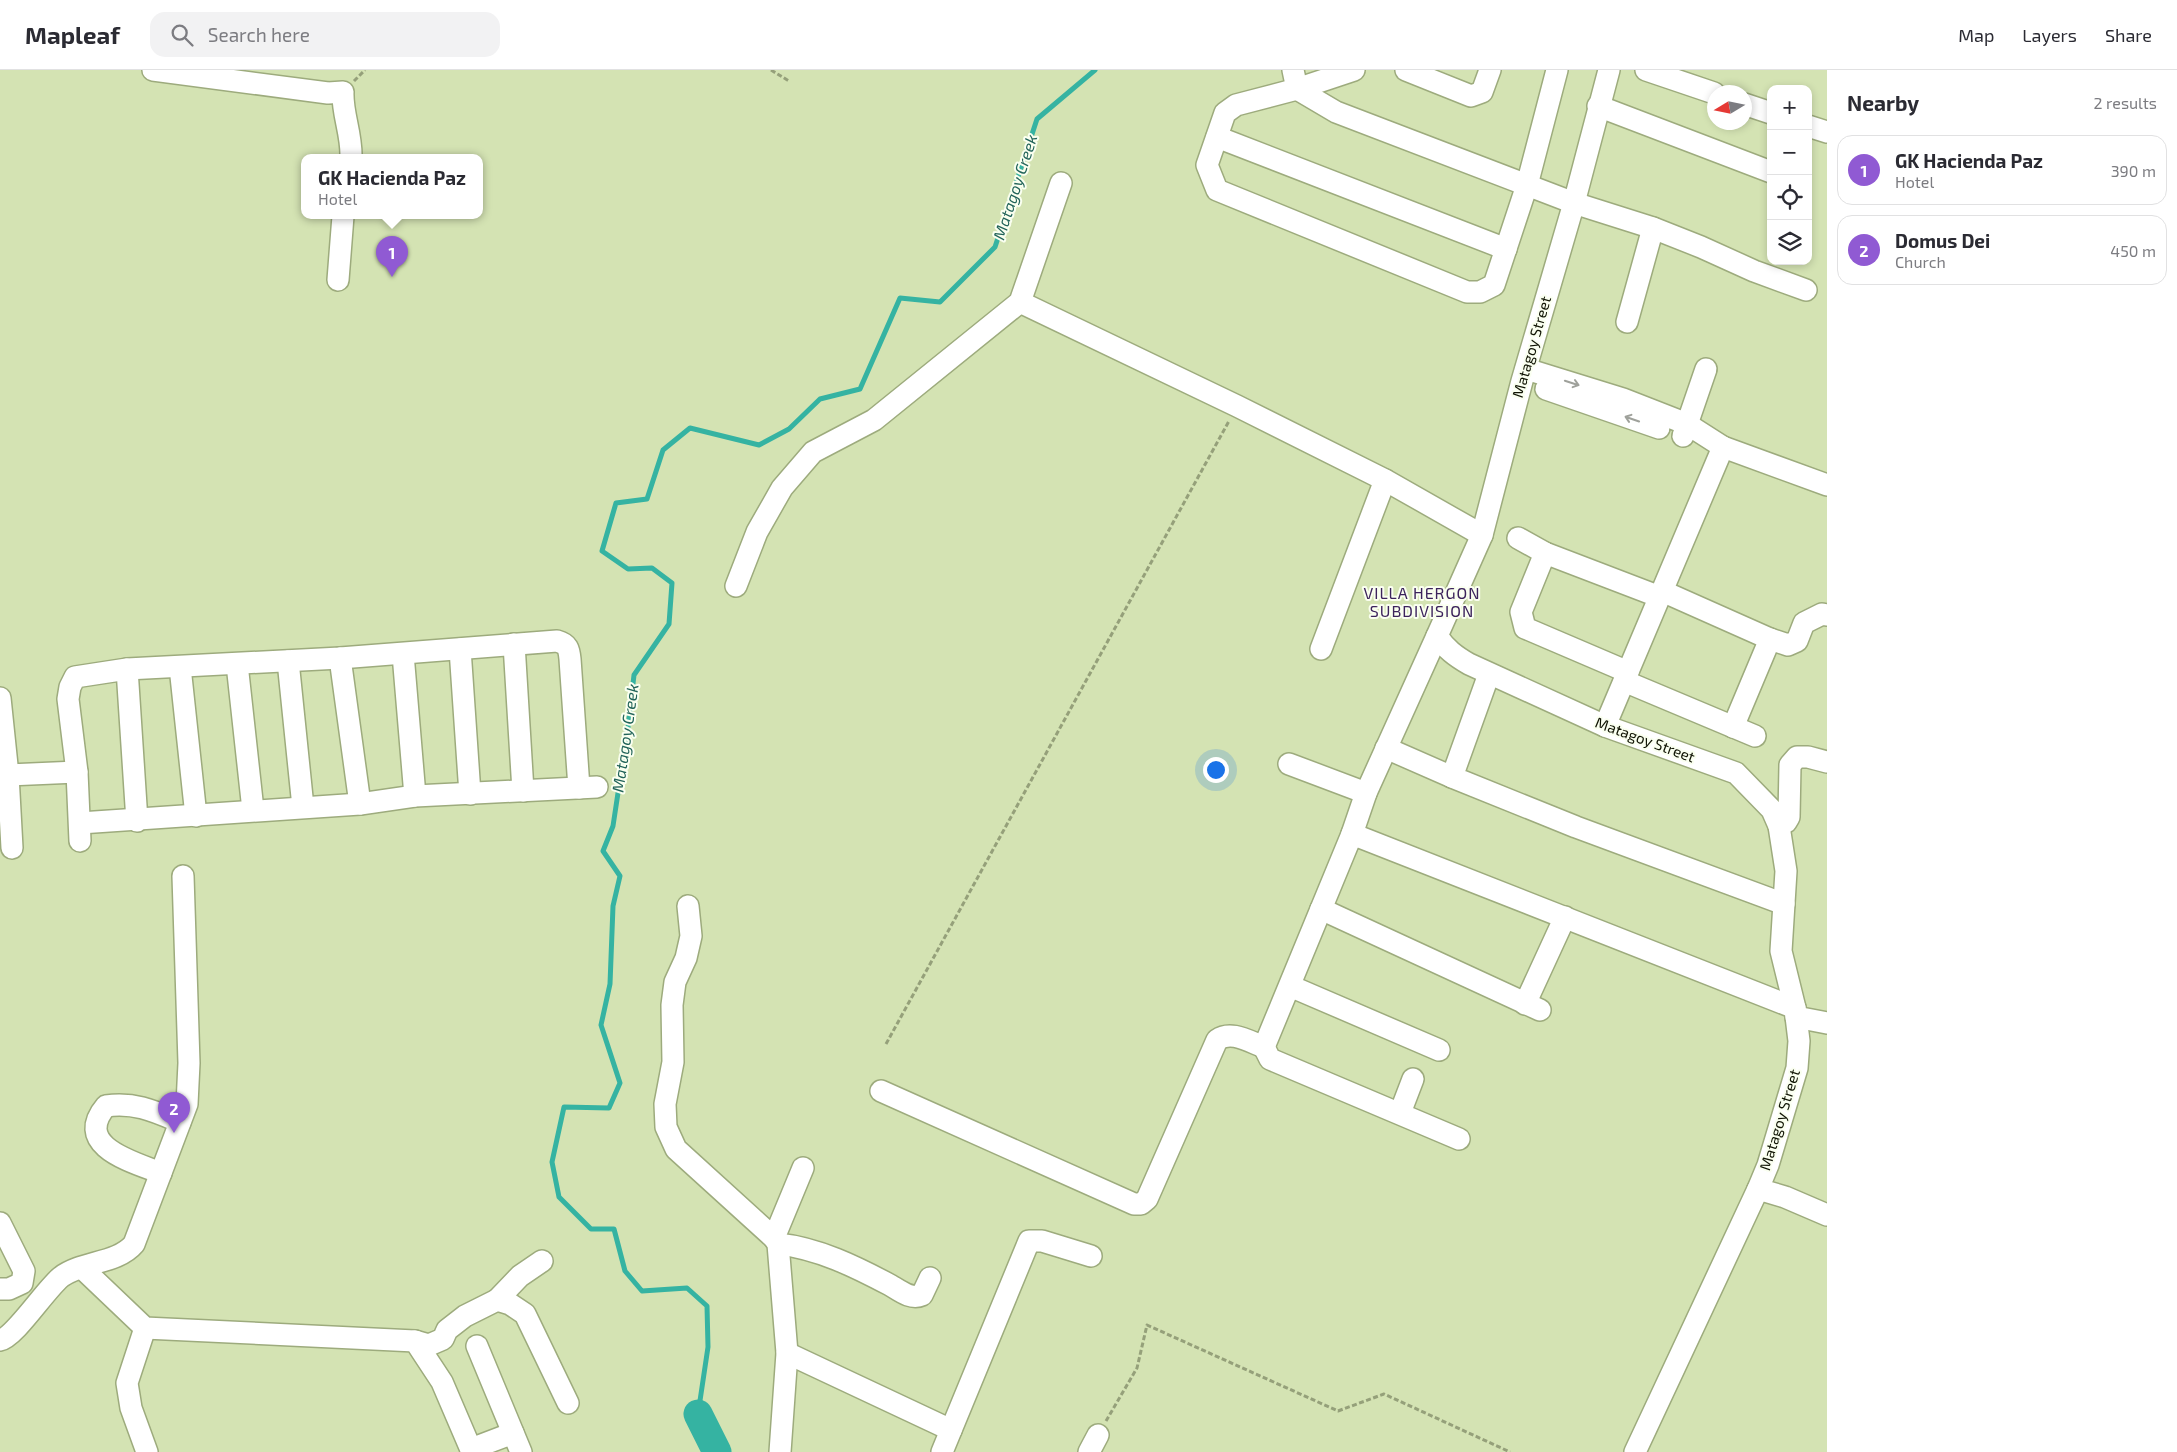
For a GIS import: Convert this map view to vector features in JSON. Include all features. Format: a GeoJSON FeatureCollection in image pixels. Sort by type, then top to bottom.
{"type":"FeatureCollection","features":[{"type":"Feature","properties":{"kind":"street"},"geometry":{"type":"LineString","coordinates":[[153,70],[328,93],[343,92],[342,102],[348,122],[351,154]]}},
{"type":"Feature","properties":{"kind":"street"},"geometry":{"type":"LineString","coordinates":[[1354,70],[1295,79],[1236,105],[1224,113],[1207,165],[1217,190],[1467,292],[1480,292],[1494,285],[1527,185],[1556,70]]}},
{"type":"Feature","properties":{"kind":"street"},"geometry":{"type":"LineString","coordinates":[[1419,72],[1471,96],[1482,92],[1490,70]]}},
{"type":"Feature","properties":{"kind":"street","name":"Matagoy Street"},"geometry":{"type":"LineString","coordinates":[[1609,70],[1574,203],[1524,375],[1482,535],[1464,571],[1437,636],[1455,656],[1489,674],[1605,726],[1736,774],[1772,810],[1779,826],[1786,871],[1781,951],[1795,1012],[1799,1041],[1798,1068],[1768,1165],[1758,1190],[1635,1452]]}},
{"type":"Feature","properties":{"kind":"street"},"geometry":{"type":"LineString","coordinates":[[1646,70],[1707,92]]}},
{"type":"Feature","properties":{"kind":"street"},"geometry":{"type":"LineString","coordinates":[[1295,79],[1336,112],[1574,203],[1653,228],[1754,271],[1806,290]]}},
{"type":"Feature","properties":{"kind":"street"},"geometry":{"type":"LineString","coordinates":[[1598,106],[1767,170]]}},
{"type":"Feature","properties":{"kind":"street"},"geometry":{"type":"LineString","coordinates":[[1752,107],[1767,112]]}},
{"type":"Feature","properties":{"kind":"street"},"geometry":{"type":"LineString","coordinates":[[1812,127],[1827,132]]}},
{"type":"Feature","properties":{"kind":"street"},"geometry":{"type":"LineString","coordinates":[[1217,137],[1506,249]]}},
{"type":"Feature","properties":{"kind":"street"},"geometry":{"type":"LineString","coordinates":[[736,586],[757,532],[773,503],[782,488],[813,452],[874,420],[1020,302],[1061,183]]}},
{"type":"Feature","properties":{"kind":"street"},"geometry":{"type":"LineString","coordinates":[[338,280],[343,219]]}},
{"type":"Feature","properties":{"kind":"street"},"geometry":{"type":"LineString","coordinates":[[1627,322],[1653,228]]}},
{"type":"Feature","properties":{"kind":"street"},"geometry":{"type":"LineString","coordinates":[[1020,302],[1237,406],[1385,480],[1482,535]]}},
{"type":"Feature","properties":{"kind":"street"},"geometry":{"type":"LineString","coordinates":[[1685,430],[1706,368]]}},
{"type":"Feature","properties":{"kind":"street"},"geometry":{"type":"LineString","coordinates":[[1524,375],[1685,430],[1827,485]]}},
{"type":"Feature","properties":{"kind":"street"},"geometry":{"type":"LineString","coordinates":[[1605,726],[1661,594],[1718,444]]}},
{"type":"Feature","properties":{"kind":"street"},"geometry":{"type":"LineString","coordinates":[[1321,649],[1385,480]]}},
{"type":"Feature","properties":{"kind":"street"},"geometry":{"type":"LineString","coordinates":[[1518,538],[1544,553],[1661,594],[1770,640],[1788,645],[1797,641],[1804,623],[1822,614],[1827,615]]}},
{"type":"Feature","properties":{"kind":"street"},"geometry":{"type":"LineString","coordinates":[[1544,553],[1521,612],[1525,628],[1755,736]]}},
{"type":"Feature","properties":{"kind":"street"},"geometry":{"type":"LineString","coordinates":[[1264,1047],[1352,834],[1366,793],[1437,636]]}},
{"type":"Feature","properties":{"kind":"street"},"geometry":{"type":"LineString","coordinates":[[1733,726],[1770,640]]}},
{"type":"Feature","properties":{"kind":"street"},"geometry":{"type":"LineString","coordinates":[[557,641],[564,643],[569,649],[588,787],[415,796],[360,804],[253,810],[137,821],[80,832],[77,772],[68,699],[70,687],[75,677],[127,669],[288,662],[460,649],[557,641]]}},
{"type":"Feature","properties":{"kind":"street"},"geometry":{"type":"LineString","coordinates":[[514,644],[523,791]]}},
{"type":"Feature","properties":{"kind":"street"},"geometry":{"type":"LineString","coordinates":[[460,649],[470,794]]}},
{"type":"Feature","properties":{"kind":"street"},"geometry":{"type":"LineString","coordinates":[[403,654],[415,796]]}},
{"type":"Feature","properties":{"kind":"street"},"geometry":{"type":"LineString","coordinates":[[340,658],[360,804]]}},
{"type":"Feature","properties":{"kind":"street"},"geometry":{"type":"LineString","coordinates":[[288,662],[303,807]]}},
{"type":"Feature","properties":{"kind":"street"},"geometry":{"type":"LineString","coordinates":[[237,664],[253,810]]}},
{"type":"Feature","properties":{"kind":"street"},"geometry":{"type":"LineString","coordinates":[[180,668],[196,816]]}},
{"type":"Feature","properties":{"kind":"street"},"geometry":{"type":"LineString","coordinates":[[127,669],[137,821]]}},
{"type":"Feature","properties":{"kind":"street"},"geometry":{"type":"LineString","coordinates":[[1452,777],[1489,674]]}},
{"type":"Feature","properties":{"kind":"street"},"geometry":{"type":"LineString","coordinates":[[0,698],[8,776],[5,821],[12,848]]}},
{"type":"Feature","properties":{"kind":"street"},"geometry":{"type":"LineString","coordinates":[[1386,748],[1576,827],[1784,904]]}},
{"type":"Feature","properties":{"kind":"street"},"geometry":{"type":"LineString","coordinates":[[1779,826],[1786,822],[1789,817],[1790,765],[1797,757],[1808,757],[1827,762]]}},
{"type":"Feature","properties":{"kind":"street"},"geometry":{"type":"LineString","coordinates":[[1289,764],[1366,793]]}},
{"type":"Feature","properties":{"kind":"street"},"geometry":{"type":"LineString","coordinates":[[8,776],[77,772]]}},
{"type":"Feature","properties":{"kind":"street"},"geometry":{"type":"LineString","coordinates":[[1352,834],[1795,1012],[1827,1023]]}},
{"type":"Feature","properties":{"kind":"street"},"geometry":{"type":"LineString","coordinates":[[0,1340],[11,1334],[46,1292],[72,1272],[126,1251],[134,1244],[187,1104],[189,1063],[183,876]]}},
{"type":"Feature","properties":{"kind":"street"},"geometry":{"type":"LineString","coordinates":[[688,906],[691,936],[686,958],[675,982],[672,1005],[672,1062],[665,1104],[666,1127],[676,1149],[776,1241],[858,1268],[911,1297],[922,1295],[930,1278]]}},
{"type":"Feature","properties":{"kind":"street"},"geometry":{"type":"LineString","coordinates":[[1321,909],[1533,1007],[1565,918]]}},
{"type":"Feature","properties":{"kind":"street"},"geometry":{"type":"LineString","coordinates":[[1290,986],[1439,1050]]}},
{"type":"Feature","properties":{"kind":"street"},"geometry":{"type":"LineString","coordinates":[[881,1091],[1134,1204],[1141,1204],[1147,1199],[1217,1040],[1223,1035],[1231,1034],[1264,1047],[1270,1059],[1400,1112],[1460,1139]]}},
{"type":"Feature","properties":{"kind":"street"},"geometry":{"type":"LineString","coordinates":[[1400,1112],[1414,1079]]}},
{"type":"Feature","properties":{"kind":"street"},"geometry":{"type":"LineString","coordinates":[[161,1173],[119,1157],[103,1145],[95,1129],[98,1115],[106,1106],[123,1103],[146,1108],[180,1122]]}},
{"type":"Feature","properties":{"kind":"street"},"geometry":{"type":"LineString","coordinates":[[780,1452],[787,1353],[776,1241],[803,1168]]}},
{"type":"Feature","properties":{"kind":"street"},"geometry":{"type":"LineString","coordinates":[[1758,1190],[1785,1197],[1827,1215]]}},
{"type":"Feature","properties":{"kind":"street"},"geometry":{"type":"LineString","coordinates":[[0,1223],[24,1271],[22,1283],[9,1289],[0,1289]]}},
{"type":"Feature","properties":{"kind":"street"},"geometry":{"type":"LineString","coordinates":[[942,1452],[1028,1242],[1042,1241],[1091,1256]]}},
{"type":"Feature","properties":{"kind":"street"},"geometry":{"type":"LineString","coordinates":[[72,1272],[145,1328],[415,1341],[428,1345],[442,1339],[447,1330],[465,1316],[496,1300],[520,1276],[542,1261]]}},
{"type":"Feature","properties":{"kind":"street"},"geometry":{"type":"LineString","coordinates":[[496,1300],[510,1304],[525,1314],[568,1403]]}},
{"type":"Feature","properties":{"kind":"street"},"geometry":{"type":"LineString","coordinates":[[145,1328],[127,1383],[132,1408],[147,1452]]}},
{"type":"Feature","properties":{"kind":"street"},"geometry":{"type":"LineString","coordinates":[[415,1341],[442,1382],[471,1450],[517,1443],[477,1346]]}},
{"type":"Feature","properties":{"kind":"street"},"geometry":{"type":"LineString","coordinates":[[787,1353],[951,1430]]}},
{"type":"Feature","properties":{"kind":"path"},"geometry":{"type":"LineString","coordinates":[[771,70],[789,81]]}},
{"type":"Feature","properties":{"kind":"path"},"geometry":{"type":"LineString","coordinates":[[886,1044],[1237,406]]}},
{"type":"Feature","properties":{"kind":"path"},"geometry":{"type":"LineString","coordinates":[[1094,1443],[1137,1368],[1147,1326],[1338,1411],[1384,1394],[1510,1452]]}},
{"type":"Feature","properties":{"kind":"waterway","name":"Matagoy Creek"},"geometry":{"type":"LineString","coordinates":[[698,1414],[708,1347],[707,1306],[687,1288],[642,1291],[625,1271],[614,1229],[591,1229],[559,1197],[552,1162],[564,1107],[609,1108],[620,1083],[601,1025],[610,984],[613,906],[620,876],[603,851],[613,826],[634,675],[669,624],[672,583],[652,568],[628,569],[602,551],[616,503],[647,499],[663,450],[690,428],[759,445],[789,429],[820,399],[860,389],[900,298],[940,302],[995,247],[1037,119],[1095,70]]}},
{"type":"Feature","properties":{"kind":"waterway","name":"Matagoy Creek"},"geometry":{"type":"LineString","coordinates":[[698,1414],[717,1452]]}},
{"type":"Feature","properties":{"kind":"place","name":"GK Hacienda Paz"},"geometry":{"type":"Point","coordinates":[392,277]}},
{"type":"Feature","properties":{"kind":"place","name":"Domus Dei"},"geometry":{"type":"Point","coordinates":[174,1133]}},
{"type":"Feature","properties":{"kind":"district","name":"VILLA HERGON SUBDIVISION"},"geometry":{"type":"Point","coordinates":[1422,602]}}]}
